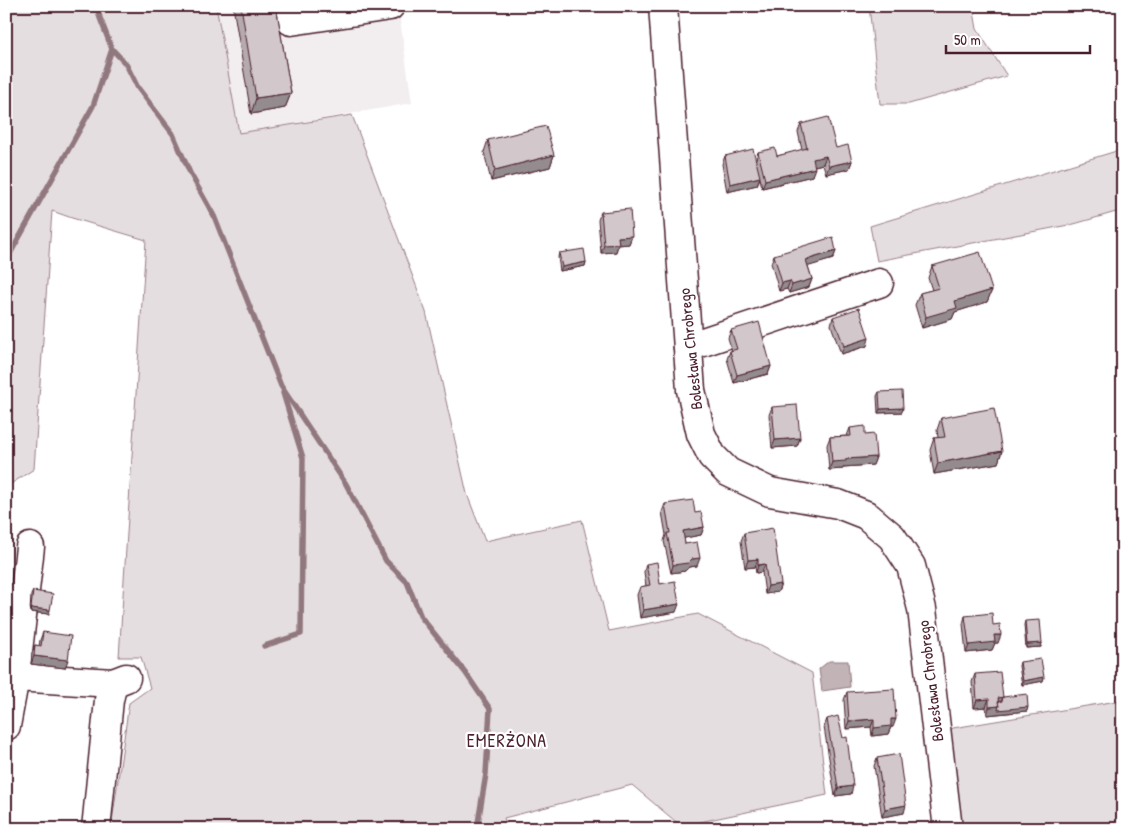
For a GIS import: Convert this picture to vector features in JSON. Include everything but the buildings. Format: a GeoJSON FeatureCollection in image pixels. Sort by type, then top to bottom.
{"type":"FeatureCollection","features":[{"type":"Feature","properties":{"kind":"street"},"geometry":{"type":"LineString","coordinates":[[289,6],[291,21],[390,6]]}},
{"type":"Feature","properties":{"kind":"street","name":"Bolesława Chrobrego"},"geometry":{"type":"LineString","coordinates":[[663,6],[691,390],[701,434],[712,456],[728,472],[770,492],[838,504],[866,515],[892,537],[910,566],[922,609],[948,829]]}},
{"type":"Feature","properties":{"kind":"street"},"geometry":{"type":"LineString","coordinates":[[688,346],[879,283]]}},
{"type":"Feature","properties":{"kind":"street"},"geometry":{"type":"LineString","coordinates":[[6,726],[15,677],[30,547]]}},
{"type":"Feature","properties":{"kind":"street"},"geometry":{"type":"LineString","coordinates":[[15,677],[120,680],[109,700],[96,829]]}},
{"type":"Feature","properties":{"kind":"shaded area"},"geometry":{"type":"Polygon","coordinates":[[[6,6],[216,6],[239,133],[352,115],[426,312],[467,494],[485,541],[582,520],[609,631],[698,614],[812,673],[827,795],[681,826],[632,785],[504,818],[508,829],[111,829],[129,703],[150,688],[141,657],[119,657],[146,240],[52,211],[34,469],[6,487],[6,6]]]}},
{"type":"Feature","properties":{"kind":"shaded area"},"geometry":{"type":"Polygon","coordinates":[[[216,6],[398,6],[412,103],[239,133],[216,6]]]}},
{"type":"Feature","properties":{"kind":"shaded area"},"geometry":{"type":"Polygon","coordinates":[[[869,6],[973,6],[977,29],[1007,76],[909,104],[880,104],[869,6]]]}},
{"type":"Feature","properties":{"kind":"shaded area"},"geometry":{"type":"Polygon","coordinates":[[[1123,149],[1123,210],[1074,224],[877,261],[870,226],[1123,149]]]}},
{"type":"Feature","properties":{"kind":"shaded area"},"geometry":{"type":"Polygon","coordinates":[[[829,661],[848,661],[850,687],[822,691],[819,669],[829,661]]]}},
{"type":"Feature","properties":{"kind":"shaded area"},"geometry":{"type":"Polygon","coordinates":[[[1123,700],[1123,829],[957,829],[946,735],[953,728],[1123,700]]]}},
{"type":"Feature","properties":{"kind":"waterway"},"geometry":{"type":"LineString","coordinates":[[97,6],[112,49],[126,64],[138,88],[173,134],[190,173],[214,216],[281,386],[346,484],[386,561],[407,582],[421,617],[465,672],[490,709],[486,774],[477,829]]}},
{"type":"Feature","properties":{"kind":"waterway"},"geometry":{"type":"LineString","coordinates":[[6,261],[93,106],[112,49]]}},
{"type":"Feature","properties":{"kind":"waterway"},"geometry":{"type":"LineString","coordinates":[[264,646],[301,634],[303,458],[283,393]]}},
{"type":"Feature","properties":{"kind":"district","name":"EMERŻONA"},"geometry":{"type":"Point","coordinates":[507,741]}}]}
